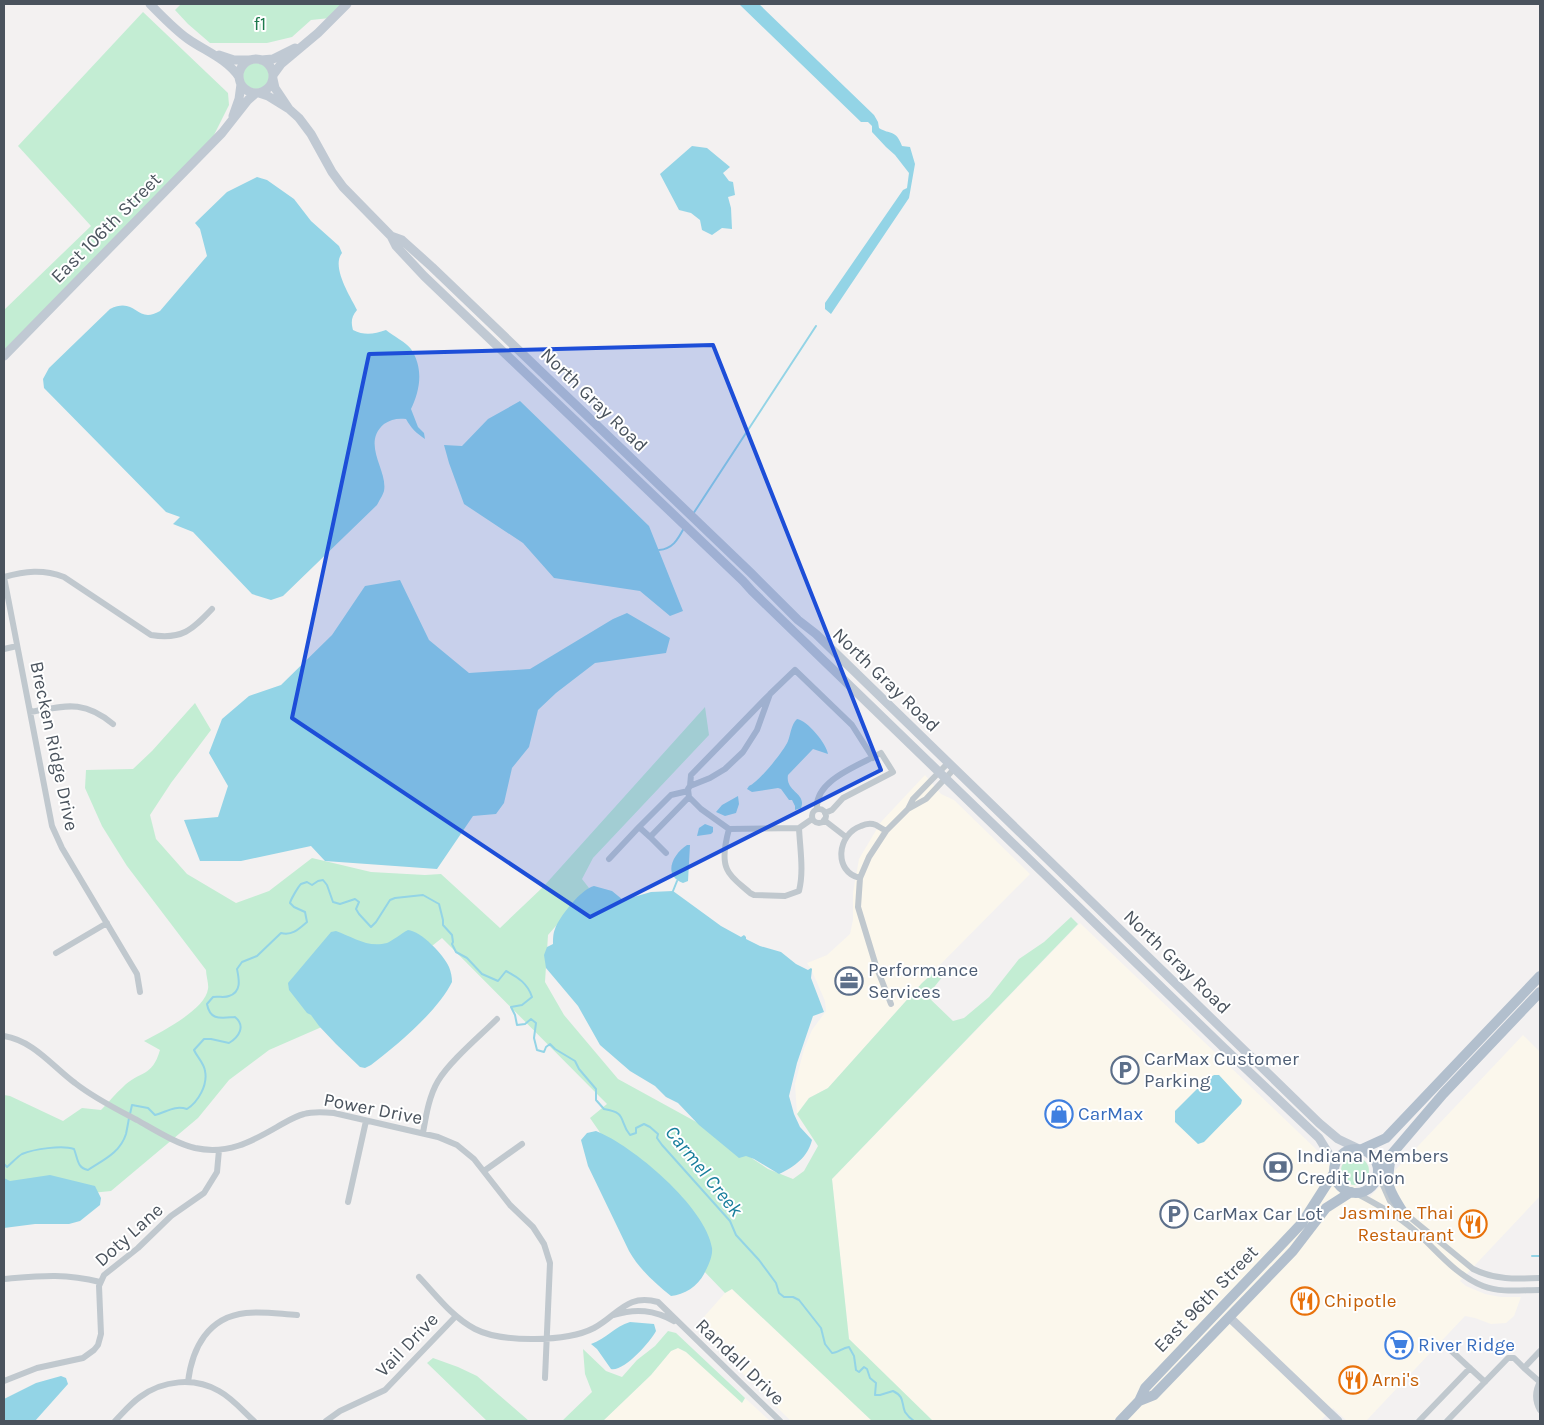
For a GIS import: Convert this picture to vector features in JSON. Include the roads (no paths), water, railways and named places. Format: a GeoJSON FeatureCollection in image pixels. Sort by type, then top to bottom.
{"type":"FeatureCollection","features":[{"type":"Feature","properties":{"kind":"main road"},"geometry":{"type":"LineString","coordinates":[[1359,1149],[1373,1156],[1378,1171],[1377,1179],[1371,1188],[1353,1193],[1340,1186],[1335,1169],[1344,1152],[1359,1149],[1386,1138],[1540,976]]}},
{"type":"Feature","properties":{"kind":"main road"},"geometry":{"type":"LineString","coordinates":[[1378,1171],[1443,1094],[1540,992]]}},
{"type":"Feature","properties":{"kind":"main road"},"geometry":{"type":"LineString","coordinates":[[1391,1155],[1387,1182],[1404,1212]]}},
{"type":"Feature","properties":{"kind":"main road","name":"East 96th Street"},"geometry":{"type":"LineString","coordinates":[[1140,1401],[1145,1388],[1302,1224],[1335,1169]]}},
{"type":"Feature","properties":{"kind":"main road","name":"East 96th Street"},"geometry":{"type":"LineString","coordinates":[[1120,1421],[1140,1401],[1154,1395],[1293,1251],[1326,1208],[1353,1193]]}},
{"type":"Feature","properties":{"kind":"street"},"geometry":{"type":"LineString","coordinates":[[150,4],[187,38],[234,70],[245,90],[257,93],[267,89],[281,64],[318,33],[347,4]]}},
{"type":"Feature","properties":{"kind":"street"},"geometry":{"type":"LineString","coordinates":[[211,53],[234,60],[274,59],[304,44]]}},
{"type":"Feature","properties":{"kind":"street"},"geometry":{"type":"LineString","coordinates":[[240,80],[241,67],[249,60]]}},
{"type":"Feature","properties":{"kind":"street"},"geometry":{"type":"LineString","coordinates":[[261,60],[270,67],[273,76]]}},
{"type":"Feature","properties":{"kind":"street","name":"North Gray Road"},"geometry":{"type":"LineString","coordinates":[[273,76],[274,88],[311,134],[340,184],[391,236],[396,246],[424,276],[1319,1138],[1335,1169]]}},
{"type":"Feature","properties":{"kind":"street","name":"East 106th Street"},"geometry":{"type":"LineString","coordinates":[[231,121],[239,99],[240,80]]}},
{"type":"Feature","properties":{"kind":"street","name":"North Gray Road"},"geometry":{"type":"LineString","coordinates":[[257,93],[268,96],[290,109]]}},
{"type":"Feature","properties":{"kind":"street","name":"East 106th Street"},"geometry":{"type":"LineString","coordinates":[[4,356],[219,137],[249,99],[257,93]]}},
{"type":"Feature","properties":{"kind":"street","name":"North Gray Road"},"geometry":{"type":"LineString","coordinates":[[391,236],[402,240],[432,267],[798,620],[816,634],[1319,1123],[1338,1139],[1359,1149]]}},
{"type":"Feature","properties":{"kind":"street"},"geometry":{"type":"LineString","coordinates":[[4,577],[36,571],[53,573],[64,577],[150,635],[161,637],[183,634],[195,626],[212,609]]}},
{"type":"Feature","properties":{"kind":"street","name":"Brecken Ridge Drive"},"geometry":{"type":"LineString","coordinates":[[4,577],[52,826],[62,848],[137,974],[140,992]]}},
{"type":"Feature","properties":{"kind":"street"},"geometry":{"type":"LineString","coordinates":[[4,649],[17,646]]}},
{"type":"Feature","properties":{"kind":"street"},"geometry":{"type":"LineString","coordinates":[[812,819],[799,828],[729,829],[701,809],[689,791],[691,775],[795,670],[852,725],[873,758]]}},
{"type":"Feature","properties":{"kind":"street"},"geometry":{"type":"LineString","coordinates":[[650,837],[689,791],[725,769],[743,752],[757,730],[770,694]]}},
{"type":"Feature","properties":{"kind":"street"},"geometry":{"type":"LineString","coordinates":[[30,712],[61,706],[81,706],[102,714],[113,724]]}},
{"type":"Feature","properties":{"kind":"street"},"geometry":{"type":"LineString","coordinates":[[812,819],[817,823],[843,798],[893,772],[881,753],[828,784],[817,798],[817,809]]}},
{"type":"Feature","properties":{"kind":"street"},"geometry":{"type":"LineString","coordinates":[[891,1004],[876,966],[858,907],[860,878],[869,857],[886,831],[908,809],[926,799],[942,775],[951,766]]}},
{"type":"Feature","properties":{"kind":"street"},"geometry":{"type":"LineString","coordinates":[[609,859],[671,795],[689,791]]}},
{"type":"Feature","properties":{"kind":"street"},"geometry":{"type":"LineString","coordinates":[[817,809],[821,809],[825,817],[846,837]]}},
{"type":"Feature","properties":{"kind":"street"},"geometry":{"type":"LineString","coordinates":[[812,819],[812,813],[817,809]]}},
{"type":"Feature","properties":{"kind":"street"},"geometry":{"type":"LineString","coordinates":[[860,878],[848,872],[842,861],[841,852],[846,837],[851,830],[866,824],[874,824],[886,831]]}},
{"type":"Feature","properties":{"kind":"street"},"geometry":{"type":"LineString","coordinates":[[639,827],[666,853]]}},
{"type":"Feature","properties":{"kind":"street"},"geometry":{"type":"LineString","coordinates":[[729,829],[726,838],[728,872],[750,894],[785,896],[798,891],[800,885],[802,868],[799,828]]}},
{"type":"Feature","properties":{"kind":"street"},"geometry":{"type":"LineString","coordinates":[[56,953],[107,923]]}},
{"type":"Feature","properties":{"kind":"street"},"geometry":{"type":"LineString","coordinates":[[422,1133],[437,1082],[444,1071],[497,1019]]}},
{"type":"Feature","properties":{"kind":"street","name":"Power Drive"},"geometry":{"type":"LineString","coordinates":[[4,1036],[19,1040],[33,1047],[75,1083],[117,1109],[185,1145],[196,1148],[219,1150],[243,1145],[303,1114],[318,1112],[334,1113],[422,1133],[457,1145],[484,1171],[510,1205],[533,1227],[544,1244],[550,1264],[545,1378]]}},
{"type":"Feature","properties":{"kind":"street"},"geometry":{"type":"LineString","coordinates":[[348,1202],[366,1121]]}},
{"type":"Feature","properties":{"kind":"street"},"geometry":{"type":"LineString","coordinates":[[484,1171],[522,1144]]}},
{"type":"Feature","properties":{"kind":"street","name":"Doty Lane"},"geometry":{"type":"LineString","coordinates":[[4,1381],[37,1368],[83,1358],[98,1346],[101,1334],[100,1282],[109,1270],[138,1248],[171,1216],[204,1192],[217,1172],[219,1150]]}},
{"type":"Feature","properties":{"kind":"street"},"geometry":{"type":"LineString","coordinates":[[1378,1171],[1390,1201],[1473,1269],[1498,1278],[1540,1278]]}},
{"type":"Feature","properties":{"kind":"street"},"geometry":{"type":"LineString","coordinates":[[1353,1193],[1389,1210],[1413,1229],[1457,1271],[1470,1280],[1499,1290],[1540,1290]]}},
{"type":"Feature","properties":{"kind":"street"},"geometry":{"type":"LineString","coordinates":[[4,1279],[54,1275],[100,1282]]}},
{"type":"Feature","properties":{"kind":"street","name":"Randall Drive"},"geometry":{"type":"LineString","coordinates":[[419,1277],[456,1316],[474,1329],[493,1335],[546,1338],[580,1334],[595,1327],[613,1315],[622,1306],[639,1299],[658,1302],[780,1421]]}},
{"type":"Feature","properties":{"kind":"street","name":"Randall Drive"},"geometry":{"type":"LineString","coordinates":[[613,1315],[625,1312],[650,1311],[680,1324]]}},
{"type":"Feature","properties":{"kind":"street"},"geometry":{"type":"LineString","coordinates":[[188,1382],[194,1352],[200,1341],[219,1322],[230,1316],[245,1313],[259,1312],[297,1315]]}},
{"type":"Feature","properties":{"kind":"street","name":"Vail Drive"},"geometry":{"type":"LineString","coordinates":[[326,1421],[340,1411],[385,1390],[456,1316]]}},
{"type":"Feature","properties":{"kind":"street"},"geometry":{"type":"LineString","coordinates":[[1229,1317],[1338,1421]]}},
{"type":"Feature","properties":{"kind":"street"},"geometry":{"type":"LineString","coordinates":[[1446,1346],[1485,1382]]}},
{"type":"Feature","properties":{"kind":"street"},"geometry":{"type":"LineString","coordinates":[[1524,1368],[1540,1351]]}},
{"type":"Feature","properties":{"kind":"street"},"geometry":{"type":"LineString","coordinates":[[1447,1421],[1508,1358],[1514,1358],[1540,1381],[1536,1397],[1540,1410]]}},
{"type":"Feature","properties":{"kind":"street"},"geometry":{"type":"LineString","coordinates":[[1419,1421],[1470,1368]]}},
{"type":"Feature","properties":{"kind":"street"},"geometry":{"type":"LineString","coordinates":[[115,1421],[139,1397],[153,1389],[166,1384],[188,1382],[204,1385],[219,1391],[254,1421]]}},
{"type":"Feature","properties":{"kind":"water"},"geometry":{"type":"Polygon","coordinates":[[[739,4],[759,4],[874,115],[879,128],[895,135],[902,146],[910,147],[915,164],[909,198],[831,314],[825,309],[825,303],[903,190],[907,188],[909,173],[895,155],[872,132],[872,126],[868,122],[861,122],[739,4]]]}},
{"type":"Feature","properties":{"kind":"water"},"geometry":{"type":"Polygon","coordinates":[[[692,146],[707,148],[730,167],[723,173],[729,181],[733,182],[735,195],[728,197],[731,208],[732,229],[722,228],[712,235],[702,230],[700,220],[691,213],[679,210],[660,174],[692,146]]]}},
{"type":"Feature","properties":{"kind":"water"},"geometry":{"type":"Polygon","coordinates":[[[257,177],[267,180],[294,199],[311,221],[339,246],[342,253],[339,259],[340,273],[346,290],[357,310],[352,320],[353,330],[370,334],[386,330],[411,349],[418,364],[419,379],[417,394],[411,409],[418,427],[424,433],[425,439],[414,430],[406,419],[395,419],[384,424],[375,440],[375,448],[384,483],[384,491],[377,505],[283,596],[271,600],[252,594],[193,532],[173,524],[180,517],[166,512],[44,388],[43,379],[49,368],[110,309],[126,306],[146,315],[160,311],[207,256],[200,229],[195,223],[227,192],[257,177]]]}},
{"type":"Feature","properties":{"kind":"water"},"geometry":{"type":"Polygon","coordinates":[[[520,401],[649,526],[683,611],[670,616],[640,591],[554,578],[523,543],[464,504],[444,445],[462,446],[488,419],[520,401]]]}},
{"type":"Feature","properties":{"kind":"water"},"geometry":{"type":"Polygon","coordinates":[[[400,580],[429,640],[469,673],[530,669],[613,619],[627,613],[670,638],[666,653],[595,663],[556,693],[538,710],[529,747],[512,768],[504,803],[496,814],[473,816],[437,869],[325,861],[311,846],[241,861],[200,861],[184,820],[218,817],[228,786],[209,753],[222,719],[249,696],[281,685],[332,635],[365,586],[400,580]]]}},
{"type":"Feature","properties":{"kind":"water"},"geometry":{"type":"Polygon","coordinates":[[[797,719],[806,723],[816,733],[828,754],[813,749],[788,775],[788,781],[792,789],[799,795],[802,803],[801,808],[795,810],[792,800],[789,800],[781,789],[752,792],[747,789],[764,773],[781,752],[797,719]]]}},
{"type":"Feature","properties":{"kind":"water"},"geometry":{"type":"Polygon","coordinates":[[[738,796],[739,804],[736,813],[725,816],[716,812],[722,805],[738,796]]]}},
{"type":"Feature","properties":{"kind":"water"},"geometry":{"type":"Polygon","coordinates":[[[705,824],[713,827],[713,832],[697,836],[699,828],[705,824]]]}},
{"type":"Feature","properties":{"kind":"water"},"geometry":{"type":"Polygon","coordinates":[[[687,845],[690,845],[688,881],[683,883],[673,875],[671,870],[674,859],[687,845]]]}},
{"type":"Feature","properties":{"kind":"water"},"geometry":{"type":"Polygon","coordinates":[[[594,886],[612,891],[623,900],[651,892],[673,891],[721,926],[741,937],[744,935],[746,939],[760,946],[781,952],[796,964],[808,970],[812,969],[811,978],[824,1012],[813,1016],[797,1063],[789,1096],[800,1127],[812,1140],[807,1152],[795,1165],[779,1174],[754,1159],[746,1156],[739,1158],[699,1125],[678,1103],[666,1097],[655,1086],[630,1071],[600,1045],[578,1006],[546,968],[544,955],[547,947],[553,944],[554,931],[566,911],[577,897],[594,886]]]}},
{"type":"Feature","properties":{"kind":"water"},"geometry":{"type":"Polygon","coordinates":[[[408,930],[425,939],[437,950],[449,967],[452,982],[437,1005],[416,1027],[371,1065],[365,1068],[360,1067],[307,1013],[289,990],[288,983],[331,932],[336,931],[360,941],[380,944],[389,942],[408,930]]]}},
{"type":"Feature","properties":{"kind":"water"},"geometry":{"type":"Polygon","coordinates":[[[1214,1075],[1219,1075],[1242,1100],[1241,1104],[1204,1142],[1198,1144],[1175,1122],[1175,1111],[1205,1081],[1214,1075]]]}},
{"type":"Feature","properties":{"kind":"water"},"geometry":{"type":"Polygon","coordinates":[[[596,1131],[628,1149],[665,1179],[696,1214],[707,1232],[712,1248],[710,1261],[701,1278],[686,1292],[671,1296],[642,1270],[629,1251],[588,1166],[581,1140],[587,1133],[596,1131]]]}},
{"type":"Feature","properties":{"kind":"water"},"geometry":{"type":"Polygon","coordinates":[[[50,1175],[95,1186],[101,1198],[100,1205],[80,1221],[69,1224],[35,1224],[4,1228],[4,1178],[10,1181],[50,1175]]]}},
{"type":"Feature","properties":{"kind":"water"},"geometry":{"type":"Polygon","coordinates":[[[630,1322],[654,1324],[656,1331],[643,1349],[629,1361],[623,1366],[611,1369],[597,1349],[591,1344],[630,1322]]]}},
{"type":"Feature","properties":{"kind":"water"},"geometry":{"type":"Polygon","coordinates":[[[61,1376],[66,1378],[68,1384],[35,1421],[4,1421],[4,1399],[36,1383],[61,1376]]]}},
{"type":"Feature","properties":{"kind":"waterway"},"geometry":{"type":"LineString","coordinates":[[693,514],[816,326]]}},
{"type":"Feature","properties":{"kind":"waterway"},"geometry":{"type":"LineString","coordinates":[[659,550],[671,546],[684,528]]}},
{"type":"Feature","properties":{"kind":"waterway","name":"Carmel Creek"},"geometry":{"type":"LineString","coordinates":[[130,1114],[132,1105],[148,1108],[155,1115],[174,1108],[187,1109],[198,1098],[204,1087],[206,1076],[203,1065],[194,1050],[204,1039],[229,1043],[236,1038],[241,1028],[235,1017],[221,1018],[213,1016],[207,1004],[213,997],[227,997],[236,992],[239,985],[237,969],[242,962],[257,956],[281,933],[292,933],[307,922],[305,912],[290,903],[301,884],[307,882],[312,885],[323,880],[327,885],[333,902],[340,904],[355,899],[359,902],[356,909],[371,927],[390,900],[423,895],[439,904],[443,925],[452,935],[452,944],[456,952],[467,958],[482,974],[498,981],[506,971],[518,978],[528,988],[532,997],[522,1005],[511,1007],[517,1025],[525,1024],[531,1019],[536,1023],[534,1038],[537,1050],[544,1052],[550,1044],[575,1061],[579,1069],[596,1089],[596,1100],[604,1109],[620,1115],[630,1135],[636,1133],[636,1128],[644,1124],[658,1134],[657,1138],[662,1145],[730,1221],[736,1235],[759,1260],[776,1283],[779,1293],[784,1297],[793,1297],[799,1300],[821,1328],[825,1344],[832,1353],[849,1347],[854,1356],[856,1370],[859,1372],[864,1367],[867,1369],[870,1378],[876,1383],[875,1395],[893,1391],[897,1393],[901,1398],[905,1412],[914,1421]]}},
{"type":"Feature","properties":{"kind":"waterway"},"geometry":{"type":"LineString","coordinates":[[673,891],[677,881]]}},
{"type":"Feature","properties":{"kind":"waterway","name":"Carmel Creek"},"geometry":{"type":"LineString","coordinates":[[4,1164],[7,1167],[20,1155],[27,1152],[62,1147],[74,1149],[80,1165],[88,1170],[120,1146],[126,1134],[129,1118]]}},
{"type":"Feature","properties":{"kind":"waterway"},"geometry":{"type":"LineString","coordinates":[[1532,1256],[1540,1256]]}},
{"type":"Feature","properties":{"kind":"place","name":"Performance Services"},"geometry":{"type":"Point","coordinates":[849,981]}},
{"type":"Feature","properties":{"kind":"place","name":"CarMax Customer Parking"},"geometry":{"type":"Point","coordinates":[1125,1070]}},
{"type":"Feature","properties":{"kind":"place","name":"CarMax"},"geometry":{"type":"Point","coordinates":[1059,1114]}},
{"type":"Feature","properties":{"kind":"place","name":"Indiana Members Credit Union"},"geometry":{"type":"Point","coordinates":[1278,1167]}},
{"type":"Feature","properties":{"kind":"place","name":"CarMax Car Lot"},"geometry":{"type":"Point","coordinates":[1174,1214]}},
{"type":"Feature","properties":{"kind":"place","name":"Jasmine Thai Restaurant"},"geometry":{"type":"Point","coordinates":[1473,1224]}},
{"type":"Feature","properties":{"kind":"place","name":"Chipotle"},"geometry":{"type":"Point","coordinates":[1305,1301]}},
{"type":"Feature","properties":{"kind":"place","name":"River Ridge"},"geometry":{"type":"Point","coordinates":[1399,1345]}},
{"type":"Feature","properties":{"kind":"place","name":"Arni's"},"geometry":{"type":"Point","coordinates":[1353,1380]}},
{"type":"Feature","properties":{"kind":"park label","name":"f1"},"geometry":{"type":"Point","coordinates":[260,24]}}]}
